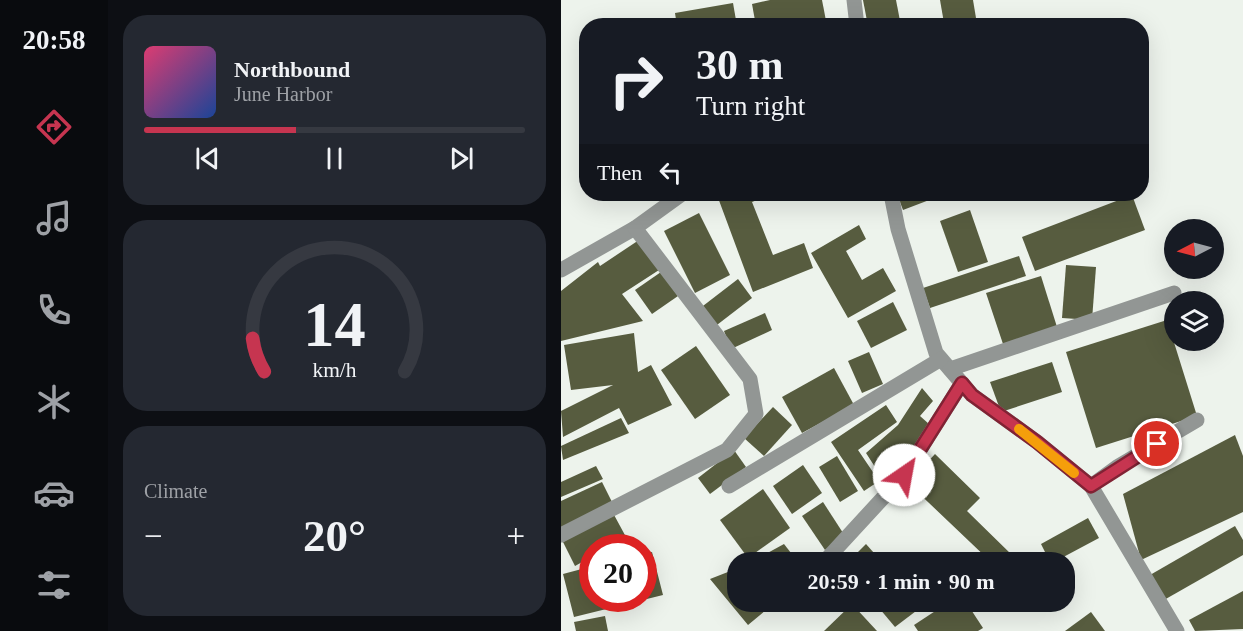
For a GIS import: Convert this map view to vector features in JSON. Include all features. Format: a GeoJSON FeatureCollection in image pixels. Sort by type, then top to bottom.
{"type":"FeatureCollection","features":[{"type":"Feature","properties":{"kind":"lane"},"geometry":{"type":"LineString","coordinates":[[854,0],[856,18]]}},
{"type":"Feature","properties":{"kind":"lane"},"geometry":{"type":"LineString","coordinates":[[561,270],[635,228],[672,201]]}},
{"type":"Feature","properties":{"kind":"lane"},"geometry":{"type":"LineString","coordinates":[[892,201],[898,229],[936,353],[972,395],[1037,442],[1091,486],[1177,631]]}},
{"type":"Feature","properties":{"kind":"lane"},"geometry":{"type":"LineString","coordinates":[[561,535],[727,450],[756,414],[750,379],[635,228]]}},
{"type":"Feature","properties":{"kind":"lane"},"geometry":{"type":"LineString","coordinates":[[729,486],[946,364],[1164,296]]}},
{"type":"Feature","properties":{"kind":"lane"},"geometry":{"type":"LineString","coordinates":[[833,552],[904,475],[962,383]]}},
{"type":"Feature","properties":{"kind":"lane"},"geometry":{"type":"LineString","coordinates":[[1091,486],[1117,467],[1197,420]]}},
{"type":"Feature","properties":{"kind":"building"},"geometry":{"type":"Polygon","coordinates":[[[770,0],[822,0],[825,18],[755,18],[752,4],[770,0]]]}},
{"type":"Feature","properties":{"kind":"building"},"geometry":{"type":"Polygon","coordinates":[[[863,0],[896,0],[899,18],[866,18],[863,0]]]}},
{"type":"Feature","properties":{"kind":"building"},"geometry":{"type":"Polygon","coordinates":[[[940,0],[973,0],[976,18],[943,18],[940,0]]]}},
{"type":"Feature","properties":{"kind":"building"},"geometry":{"type":"Polygon","coordinates":[[[733,3],[736,18],[676,18],[675,13],[733,3]]]}},
{"type":"Feature","properties":{"kind":"building"},"geometry":{"type":"Polygon","coordinates":[[[719,201],[754,201],[752,202],[773,255],[804,243],[813,268],[753,292],[719,201]]]}},
{"type":"Feature","properties":{"kind":"building"},"geometry":{"type":"Polygon","coordinates":[[[900,201],[927,201],[903,210],[900,201]]]}},
{"type":"Feature","properties":{"kind":"building"},"geometry":{"type":"Polygon","coordinates":[[[1116,201],[1134,201],[1145,230],[1035,271],[1022,237],[1116,201]]]}},
{"type":"Feature","properties":{"kind":"building"},"geometry":{"type":"Polygon","coordinates":[[[970,210],[988,262],[958,272],[940,221],[970,210]]]}},
{"type":"Feature","properties":{"kind":"building"},"geometry":{"type":"Polygon","coordinates":[[[699,213],[730,275],[695,293],[664,231],[699,213]]]}},
{"type":"Feature","properties":{"kind":"building"},"geometry":{"type":"Polygon","coordinates":[[[859,225],[866,239],[846,251],[862,280],[883,268],[896,291],[848,318],[811,253],[859,225]]]}},
{"type":"Feature","properties":{"kind":"building"},"geometry":{"type":"Polygon","coordinates":[[[639,240],[659,270],[622,294],[643,321],[561,341],[561,291],[598,262],[600,266],[639,240]]]}},
{"type":"Feature","properties":{"kind":"building"},"geometry":{"type":"Polygon","coordinates":[[[1019,256],[1026,276],[930,308],[923,288],[1019,256]]]}},
{"type":"Feature","properties":{"kind":"building"},"geometry":{"type":"Polygon","coordinates":[[[1066,265],[1096,267],[1092,320],[1062,318],[1066,265]]]}},
{"type":"Feature","properties":{"kind":"building"},"geometry":{"type":"Polygon","coordinates":[[[661,272],[678,296],[652,314],[635,290],[661,272]]]}},
{"type":"Feature","properties":{"kind":"building"},"geometry":{"type":"Polygon","coordinates":[[[1041,276],[1057,327],[1003,344],[986,293],[1041,276]]]}},
{"type":"Feature","properties":{"kind":"building"},"geometry":{"type":"Polygon","coordinates":[[[738,279],[752,298],[713,328],[699,309],[738,279]]]}},
{"type":"Feature","properties":{"kind":"building"},"geometry":{"type":"Polygon","coordinates":[[[893,302],[907,330],[871,348],[857,321],[893,302]]]}},
{"type":"Feature","properties":{"kind":"building"},"geometry":{"type":"Polygon","coordinates":[[[765,313],[772,330],[731,349],[724,331],[765,313]]]}},
{"type":"Feature","properties":{"kind":"building"},"geometry":{"type":"Polygon","coordinates":[[[1164,321],[1164,351],[1177,351],[1197,416],[1096,448],[1066,352],[1164,321]]]}},
{"type":"Feature","properties":{"kind":"building"},"geometry":{"type":"Polygon","coordinates":[[[634,333],[638,372],[651,365],[672,405],[628,425],[619,408],[563,437],[561,411],[613,385],[571,390],[564,345],[634,333]]]}},
{"type":"Feature","properties":{"kind":"building"},"geometry":{"type":"Polygon","coordinates":[[[696,346],[730,395],[695,419],[661,370],[696,346]]]}},
{"type":"Feature","properties":{"kind":"building"},"geometry":{"type":"Polygon","coordinates":[[[869,352],[883,384],[862,393],[848,361],[869,352]]]}},
{"type":"Feature","properties":{"kind":"building"},"geometry":{"type":"Polygon","coordinates":[[[1052,362],[1062,392],[1001,412],[990,382],[1052,362]]]}},
{"type":"Feature","properties":{"kind":"building"},"geometry":{"type":"Polygon","coordinates":[[[834,368],[854,405],[802,433],[782,397],[834,368]]]}},
{"type":"Feature","properties":{"kind":"building"},"geometry":{"type":"Polygon","coordinates":[[[922,388],[933,401],[920,416],[929,424],[902,469],[884,481],[866,453],[898,425],[922,388]]]}},
{"type":"Feature","properties":{"kind":"building"},"geometry":{"type":"Polygon","coordinates":[[[886,405],[897,422],[858,450],[879,481],[864,491],[831,442],[886,405]]]}},
{"type":"Feature","properties":{"kind":"building"},"geometry":{"type":"Polygon","coordinates":[[[773,407],[792,425],[764,456],[744,438],[773,407]]]}},
{"type":"Feature","properties":{"kind":"building"},"geometry":{"type":"Polygon","coordinates":[[[621,418],[629,433],[563,460],[561,446],[621,418]]]}},
{"type":"Feature","properties":{"kind":"building"},"geometry":{"type":"Polygon","coordinates":[[[1235,435],[1243,456],[1243,512],[1141,560],[1123,494],[1235,435]]]}},
{"type":"Feature","properties":{"kind":"building"},"geometry":{"type":"Polygon","coordinates":[[[734,450],[746,467],[710,494],[698,478],[734,450]]]}},
{"type":"Feature","properties":{"kind":"building"},"geometry":{"type":"Polygon","coordinates":[[[935,454],[980,498],[967,511],[1009,552],[980,552],[908,483],[935,454]]]}},
{"type":"Feature","properties":{"kind":"building"},"geometry":{"type":"Polygon","coordinates":[[[837,456],[858,491],[840,502],[819,467],[837,456]]]}},
{"type":"Feature","properties":{"kind":"building"},"geometry":{"type":"Polygon","coordinates":[[[803,465],[822,493],[792,514],[773,486],[803,465]]]}},
{"type":"Feature","properties":{"kind":"building"},"geometry":{"type":"Polygon","coordinates":[[[596,466],[603,479],[561,497],[561,482],[596,466]]]}},
{"type":"Feature","properties":{"kind":"building"},"geometry":{"type":"Polygon","coordinates":[[[602,482],[613,504],[561,528],[561,501],[602,482]]]}},
{"type":"Feature","properties":{"kind":"building"},"geometry":{"type":"Polygon","coordinates":[[[763,489],[790,528],[756,552],[744,552],[720,520],[763,489]]]}},
{"type":"Feature","properties":{"kind":"building"},"geometry":{"type":"Polygon","coordinates":[[[823,502],[845,536],[825,550],[802,516],[823,502]]]}},
{"type":"Feature","properties":{"kind":"building"},"geometry":{"type":"Polygon","coordinates":[[[613,513],[624,534],[579,534],[579,564],[575,566],[563,542],[613,513]]]}},
{"type":"Feature","properties":{"kind":"building"},"geometry":{"type":"Polygon","coordinates":[[[1088,518],[1099,538],[1073,552],[1045,552],[1041,544],[1088,518]]]}},
{"type":"Feature","properties":{"kind":"building"},"geometry":{"type":"Polygon","coordinates":[[[1235,526],[1243,540],[1243,555],[1164,600],[1150,575],[1235,526]]]}},
{"type":"Feature","properties":{"kind":"building"},"geometry":{"type":"Polygon","coordinates":[[[784,544],[790,552],[769,552],[784,544]]]}},
{"type":"Feature","properties":{"kind":"building"},"geometry":{"type":"Polygon","coordinates":[[[866,544],[873,552],[858,552],[866,544]]]}},
{"type":"Feature","properties":{"kind":"building"},"geometry":{"type":"Polygon","coordinates":[[[579,570],[579,612],[594,612],[574,617],[563,574],[579,570]]]}},
{"type":"Feature","properties":{"kind":"building"},"geometry":{"type":"Polygon","coordinates":[[[657,572],[663,595],[657,596],[657,572]]]}},
{"type":"Feature","properties":{"kind":"building"},"geometry":{"type":"Polygon","coordinates":[[[727,572],[727,600],[710,579],[727,572]]]}},
{"type":"Feature","properties":{"kind":"building"},"geometry":{"type":"Polygon","coordinates":[[[1243,591],[1243,629],[1195,631],[1189,620],[1243,591]]]}},
{"type":"Feature","properties":{"kind":"building"},"geometry":{"type":"Polygon","coordinates":[[[737,612],[764,612],[748,625],[737,612]]]}},
{"type":"Feature","properties":{"kind":"building"},"geometry":{"type":"Polygon","coordinates":[[[844,612],[859,612],[877,631],[824,631],[844,612]]]}},
{"type":"Feature","properties":{"kind":"building"},"geometry":{"type":"Polygon","coordinates":[[[882,612],[915,612],[895,627],[882,612]]]}},
{"type":"Feature","properties":{"kind":"building"},"geometry":{"type":"Polygon","coordinates":[[[934,612],[973,612],[983,628],[978,631],[918,631],[914,625],[934,612]]]}},
{"type":"Feature","properties":{"kind":"building"},"geometry":{"type":"Polygon","coordinates":[[[1091,612],[1105,631],[1065,631],[1091,612]]]}},
{"type":"Feature","properties":{"kind":"building"},"geometry":{"type":"Polygon","coordinates":[[[605,616],[608,631],[576,631],[574,622],[605,616]]]}},
{"type":"Feature","properties":{"kind":"slow traffic"},"geometry":{"type":"LineString","coordinates":[[1019,429],[1074,473]]}},
{"type":"Feature","properties":{"kind":"route"},"geometry":{"type":"LineString","coordinates":[[904,475],[962,383],[972,395],[1037,442],[1091,486],[1117,467],[1157,444]]}}]}
